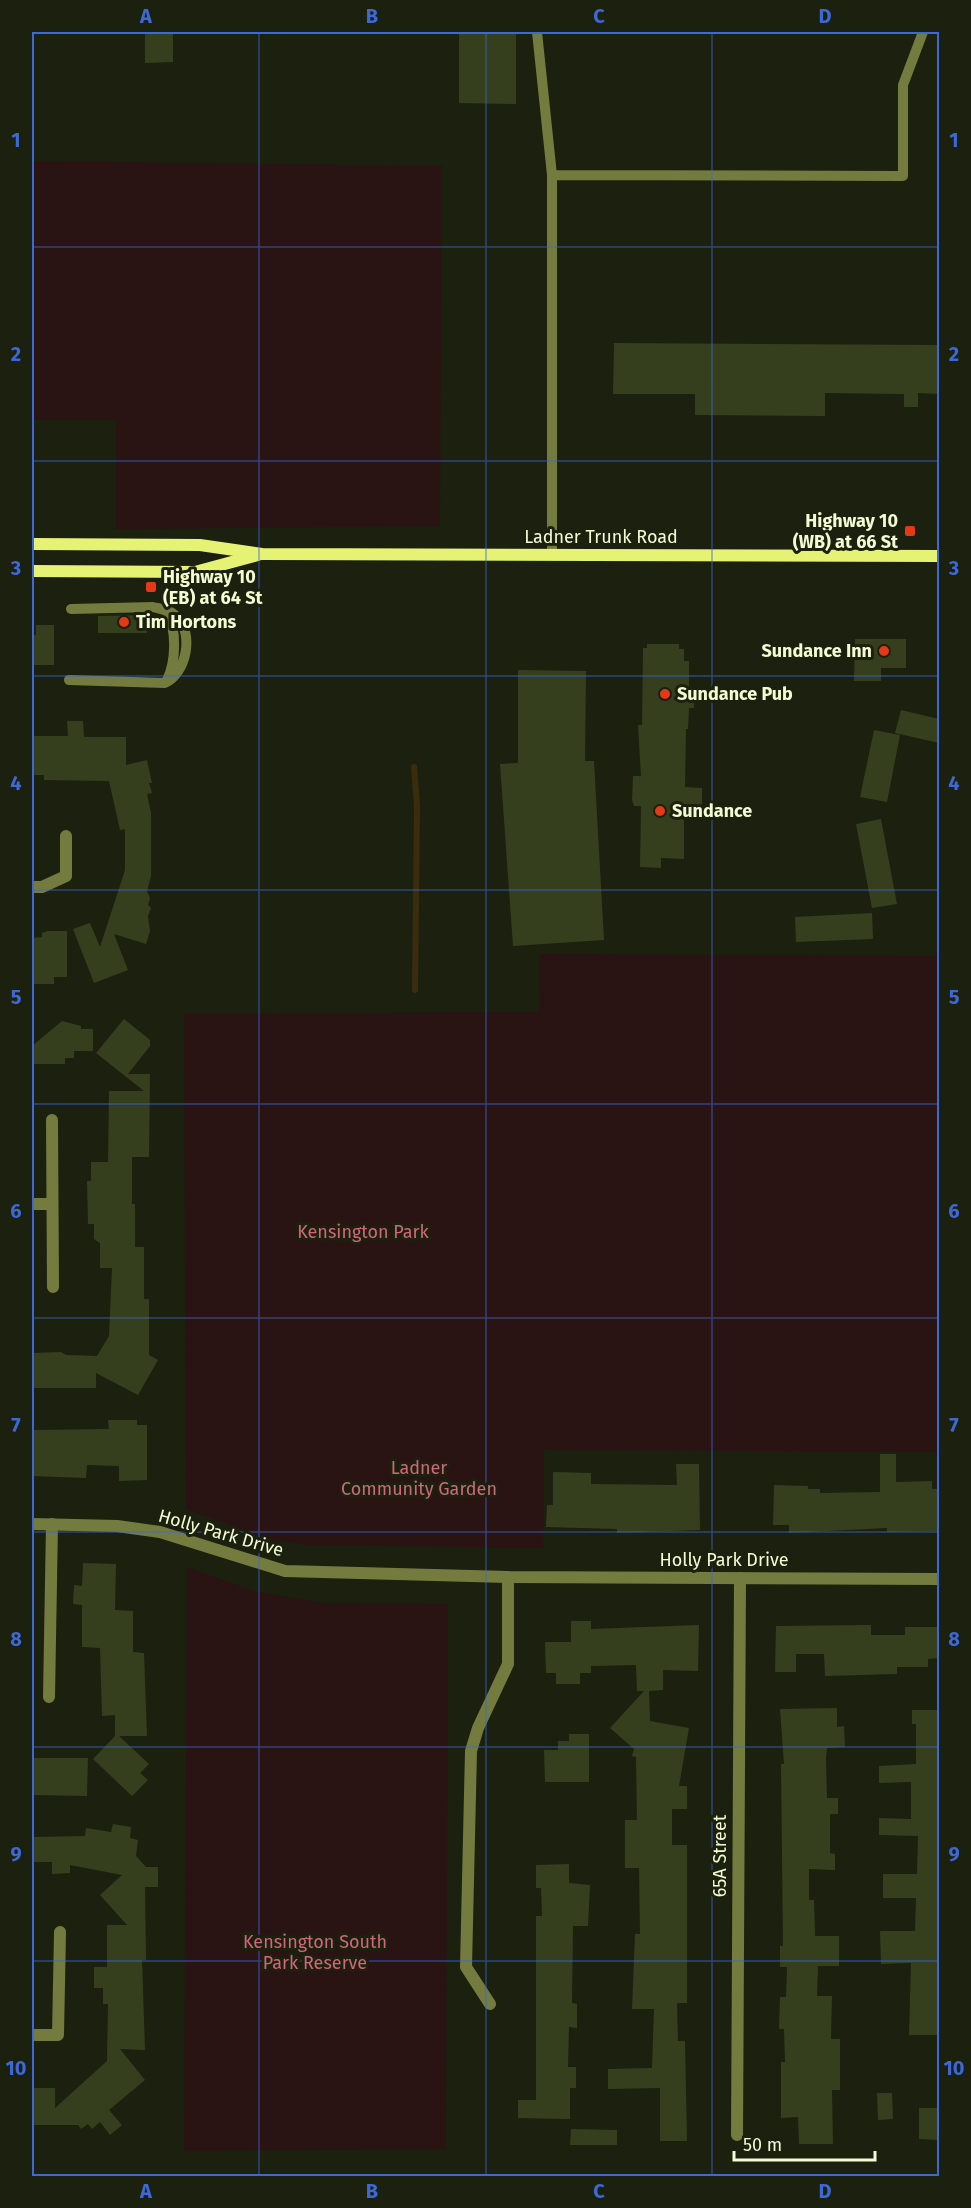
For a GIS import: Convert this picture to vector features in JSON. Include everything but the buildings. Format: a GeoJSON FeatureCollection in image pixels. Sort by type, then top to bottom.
{"type":"FeatureCollection","features":[{"type":"Feature","properties":{"kind":"main road","name":"Ladner Trunk Road"},"geometry":{"type":"LineString","coordinates":[[32,544],[200,545],[262,554],[939,556]]}},
{"type":"Feature","properties":{"kind":"main road","name":"Ladner Trunk Road"},"geometry":{"type":"LineString","coordinates":[[32,571],[195,573],[262,554]]}},
{"type":"Feature","properties":{"kind":"street"},"geometry":{"type":"LineString","coordinates":[[32,887],[42,887],[66,876],[66,836]]}},
{"type":"Feature","properties":{"kind":"street"},"geometry":{"type":"LineString","coordinates":[[52,1120],[53,1287]]}},
{"type":"Feature","properties":{"kind":"street"},"geometry":{"type":"LineString","coordinates":[[32,1204],[52,1204]]}},
{"type":"Feature","properties":{"kind":"street","name":"Holly Park Drive"},"geometry":{"type":"LineString","coordinates":[[32,1524],[117,1526],[160,1532],[285,1571],[508,1577],[939,1579]]}},
{"type":"Feature","properties":{"kind":"street"},"geometry":{"type":"LineString","coordinates":[[50,1697],[52,1524]]}},
{"type":"Feature","properties":{"kind":"street"},"geometry":{"type":"LineString","coordinates":[[490,2004],[466,1967],[471,1750],[478,1728],[508,1664],[508,1577]]}},
{"type":"Feature","properties":{"kind":"street","name":"65A Street"},"geometry":{"type":"LineString","coordinates":[[736,2135],[740,1578]]}},
{"type":"Feature","properties":{"kind":"street"},"geometry":{"type":"LineString","coordinates":[[32,2034],[57,2035],[60,1932]]}},
{"type":"Feature","properties":{"kind":"lane"},"geometry":{"type":"LineString","coordinates":[[537,32],[552,175],[552,555]]}},
{"type":"Feature","properties":{"kind":"lane"},"geometry":{"type":"LineString","coordinates":[[552,175],[903,176],[903,85],[923,32]]}},
{"type":"Feature","properties":{"kind":"lane"},"geometry":{"type":"LineString","coordinates":[[69,680],[165,683],[175,679],[185,664],[185,637],[177,616],[166,610],[153,607],[71,609]]}},
{"type":"Feature","properties":{"kind":"green space"},"geometry":{"type":"Polygon","coordinates":[[[32,161],[442,166],[440,526],[116,529],[116,420],[32,420],[32,161]]]}},
{"type":"Feature","properties":{"kind":"green space"},"geometry":{"type":"Polygon","coordinates":[[[540,954],[939,956],[939,1452],[544,1450],[543,1548],[307,1545],[272,1540],[186,1509],[184,1014],[539,1012],[540,954]]]}},
{"type":"Feature","properties":{"kind":"green space","name":"Kensington South Park Reserve"},"geometry":{"type":"Polygon","coordinates":[[[187,1567],[256,1592],[324,1603],[448,1604],[446,2149],[184,2151],[187,1567]]]}},
{"type":"Feature","properties":{"kind":"waterway"},"geometry":{"type":"LineString","coordinates":[[414,767],[417,806],[415,990]]}},
{"type":"Feature","properties":{"kind":"place","name":"Highway 10 (WB) at 66 St"},"geometry":{"type":"Point","coordinates":[910,531]}},
{"type":"Feature","properties":{"kind":"place","name":"Highway 10 (EB) at 64 St"},"geometry":{"type":"Point","coordinates":[151,587]}},
{"type":"Feature","properties":{"kind":"place","name":"Tim Hortons"},"geometry":{"type":"Point","coordinates":[124,622]}},
{"type":"Feature","properties":{"kind":"place","name":"Sundance Inn"},"geometry":{"type":"Point","coordinates":[884,651]}},
{"type":"Feature","properties":{"kind":"place","name":"Sundance Pub"},"geometry":{"type":"Point","coordinates":[665,694]}},
{"type":"Feature","properties":{"kind":"place","name":"Sundance"},"geometry":{"type":"Point","coordinates":[660,811]}},
{"type":"Feature","properties":{"kind":"park label","name":"Kensington Park"},"geometry":{"type":"Point","coordinates":[363,1232]}},
{"type":"Feature","properties":{"kind":"park label","name":"Ladner Community Garden"},"geometry":{"type":"Point","coordinates":[419,1478]}}]}
